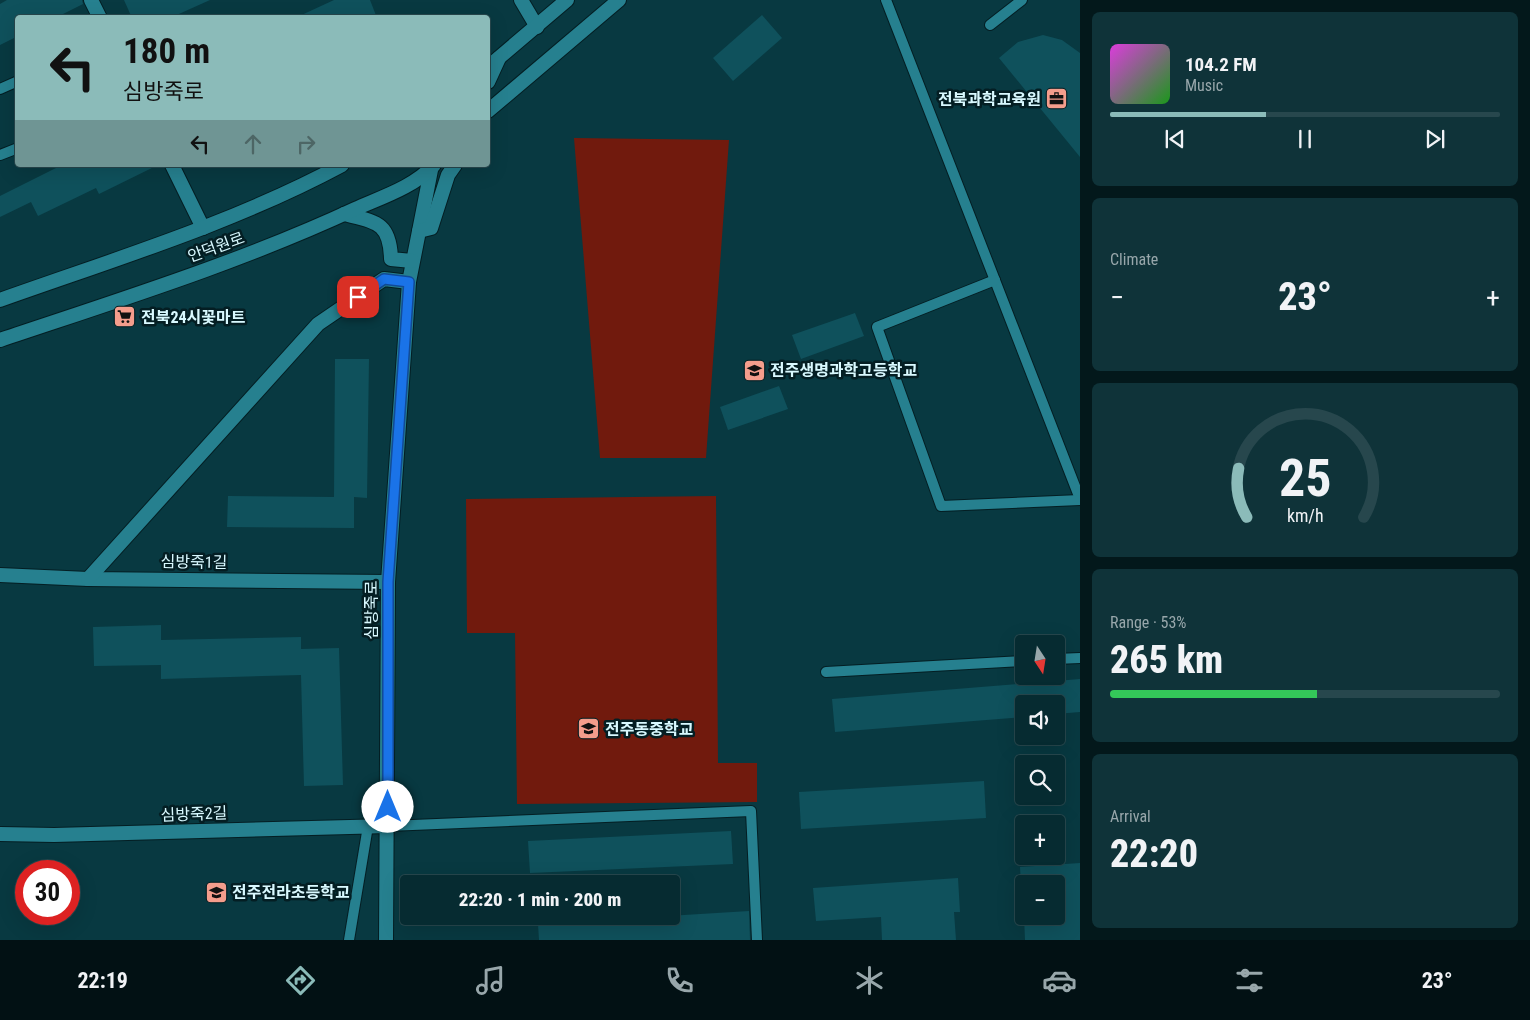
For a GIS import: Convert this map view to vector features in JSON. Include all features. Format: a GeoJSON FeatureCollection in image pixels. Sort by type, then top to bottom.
{"type":"FeatureCollection","features":[{"type":"Feature","properties":{"kind":"street"},"geometry":{"type":"LineString","coordinates":[[91,0],[98,15]]}},
{"type":"Feature","properties":{"kind":"street"},"geometry":{"type":"LineString","coordinates":[[521,0],[537,26]]}},
{"type":"Feature","properties":{"kind":"street"},"geometry":{"type":"LineString","coordinates":[[490,65],[567,0]]}},
{"type":"Feature","properties":{"kind":"street"},"geometry":{"type":"LineString","coordinates":[[490,108],[619,0]]}},
{"type":"Feature","properties":{"kind":"street"},"geometry":{"type":"LineString","coordinates":[[490,78],[499,58]]}},
{"type":"Feature","properties":{"kind":"street"},"geometry":{"type":"LineString","coordinates":[[173,167],[203,228]]}},
{"type":"Feature","properties":{"kind":"street","name":"안덕원로"},"geometry":{"type":"LineString","coordinates":[[0,300],[203,228],[300,187],[338,167]]}},
{"type":"Feature","properties":{"kind":"street","name":"안덕원로"},"geometry":{"type":"LineString","coordinates":[[0,340],[220,265],[344,214],[410,184],[431,167]]}},
{"type":"Feature","properties":{"kind":"street","name":"심방죽로"},"geometry":{"type":"LineString","coordinates":[[386,940],[388,582],[409,282],[432,167]]}},
{"type":"Feature","properties":{"kind":"street"},"geometry":{"type":"LineString","coordinates":[[419,231],[431,228],[448,175],[454,167]]}},
{"type":"Feature","properties":{"kind":"street"},"geometry":{"type":"LineString","coordinates":[[344,214],[377,222],[391,240],[391,259],[412,261]]}},
{"type":"Feature","properties":{"kind":"street"},"geometry":{"type":"LineString","coordinates":[[88,579],[318,324],[384,279],[409,282]]}},
{"type":"Feature","properties":{"kind":"street","name":"심방죽1길"},"geometry":{"type":"LineString","coordinates":[[0,575],[88,579],[388,582]]}},
{"type":"Feature","properties":{"kind":"street","name":"심방죽2길"},"geometry":{"type":"LineString","coordinates":[[0,834],[54,835],[388,826]]}},
{"type":"Feature","properties":{"kind":"lane"},"geometry":{"type":"LineString","coordinates":[[886,0],[995,280],[1080,499],[941,506],[877,327],[995,280]]}},
{"type":"Feature","properties":{"kind":"lane"},"geometry":{"type":"LineString","coordinates":[[990,25],[1022,0]]}},
{"type":"Feature","properties":{"kind":"lane"},"geometry":{"type":"LineString","coordinates":[[0,89],[15,82]]}},
{"type":"Feature","properties":{"kind":"lane"},"geometry":{"type":"LineString","coordinates":[[0,155],[15,149]]}},
{"type":"Feature","properties":{"kind":"lane"},"geometry":{"type":"LineString","coordinates":[[1065,659],[1080,658]]}},
{"type":"Feature","properties":{"kind":"lane"},"geometry":{"type":"LineString","coordinates":[[826,672],[1015,662]]}},
{"type":"Feature","properties":{"kind":"lane"},"geometry":{"type":"LineString","coordinates":[[388,826],[751,811],[758,940]]}},
{"type":"Feature","properties":{"kind":"lane"},"geometry":{"type":"LineString","coordinates":[[350,940],[368,826]]}},
{"type":"Feature","properties":{"kind":"shaded area"},"geometry":{"type":"Polygon","coordinates":[[[574,138],[729,140],[706,458],[600,458],[574,138]]]}},
{"type":"Feature","properties":{"kind":"shaded area"},"geometry":{"type":"Polygon","coordinates":[[[716,496],[718,763],[757,763],[757,802],[517,804],[515,633],[467,633],[466,499],[716,496]]]}},
{"type":"Feature","properties":{"kind":"building"},"geometry":{"type":"Polygon","coordinates":[[[7,0],[82,0],[83,4],[61,15],[15,15],[15,38],[0,45],[0,4],[7,0]]]}},
{"type":"Feature","properties":{"kind":"building"},"geometry":{"type":"Polygon","coordinates":[[[124,0],[210,0],[177,15],[131,15],[124,0]]]}},
{"type":"Feature","properties":{"kind":"building"},"geometry":{"type":"Polygon","coordinates":[[[334,0],[370,0],[376,15],[302,15],[334,0]]]}},
{"type":"Feature","properties":{"kind":"building"},"geometry":{"type":"Polygon","coordinates":[[[762,15],[782,38],[733,81],[713,58],[762,15]]]}},
{"type":"Feature","properties":{"kind":"building","name":"전북과학교육원"},"geometry":{"type":"Polygon","coordinates":[[[1043,35],[1062,40],[1080,53],[1080,157],[999,58],[1018,42],[1043,35]]]}},
{"type":"Feature","properties":{"kind":"building"},"geometry":{"type":"Polygon","coordinates":[[[58,167],[154,167],[99,194],[96,188],[38,216],[31,202],[0,217],[0,196],[58,167]]]}},
{"type":"Feature","properties":{"kind":"building"},"geometry":{"type":"Polygon","coordinates":[[[855,313],[864,336],[801,359],[792,335],[855,313]]]}},
{"type":"Feature","properties":{"kind":"building"},"geometry":{"type":"Polygon","coordinates":[[[335,359],[369,359],[367,498],[354,497],[354,528],[227,527],[228,496],[334,497],[335,359]]]}},
{"type":"Feature","properties":{"kind":"building"},"geometry":{"type":"Polygon","coordinates":[[[779,386],[788,409],[728,430],[720,407],[779,386]]]}},
{"type":"Feature","properties":{"kind":"building"},"geometry":{"type":"Polygon","coordinates":[[[161,625],[161,640],[301,637],[301,649],[339,648],[343,785],[304,786],[301,675],[161,679],[161,665],[94,666],[93,627],[161,625]]]}},
{"type":"Feature","properties":{"kind":"building"},"geometry":{"type":"Polygon","coordinates":[[[1080,679],[1080,712],[1065,713],[1065,695],[1015,695],[1015,718],[835,732],[832,699],[1015,684],[1065,685],[1065,680],[1080,679]]]}},
{"type":"Feature","properties":{"kind":"building"},"geometry":{"type":"Polygon","coordinates":[[[984,781],[986,818],[801,829],[799,792],[984,781]]]}},
{"type":"Feature","properties":{"kind":"building"},"geometry":{"type":"Polygon","coordinates":[[[731,831],[733,864],[530,873],[528,841],[731,831]]]}},
{"type":"Feature","properties":{"kind":"building"},"geometry":{"type":"Polygon","coordinates":[[[1080,863],[1080,940],[1025,940],[1024,925],[1065,925],[1065,875],[1020,875],[1020,867],[1080,863]]]}},
{"type":"Feature","properties":{"kind":"building"},"geometry":{"type":"Polygon","coordinates":[[[958,878],[960,912],[954,912],[956,940],[882,940],[881,917],[816,921],[813,888],[958,878]]]}},
{"type":"Feature","properties":{"kind":"building"},"geometry":{"type":"Polygon","coordinates":[[[749,911],[750,940],[539,940],[538,925],[680,925],[680,915],[749,911]]]}},
{"type":"Feature","properties":{"kind":"place","name":"전북과학교육원"},"geometry":{"type":"Point","coordinates":[1057,99]}},
{"type":"Feature","properties":{"kind":"place","name":"전북24시꽃마트"},"geometry":{"type":"Point","coordinates":[125,317]}},
{"type":"Feature","properties":{"kind":"place","name":"전주생명과학고등학교"},"geometry":{"type":"Point","coordinates":[754,370]}},
{"type":"Feature","properties":{"kind":"place","name":"전주동중학교"},"geometry":{"type":"Point","coordinates":[589,729]}},
{"type":"Feature","properties":{"kind":"place","name":"전주전라초등학교"},"geometry":{"type":"Point","coordinates":[216,892]}},
{"type":"Feature","properties":{"kind":"route"},"geometry":{"type":"LineString","coordinates":[[358,297],[384,279],[409,282],[388,582],[388,807]]}}]}
